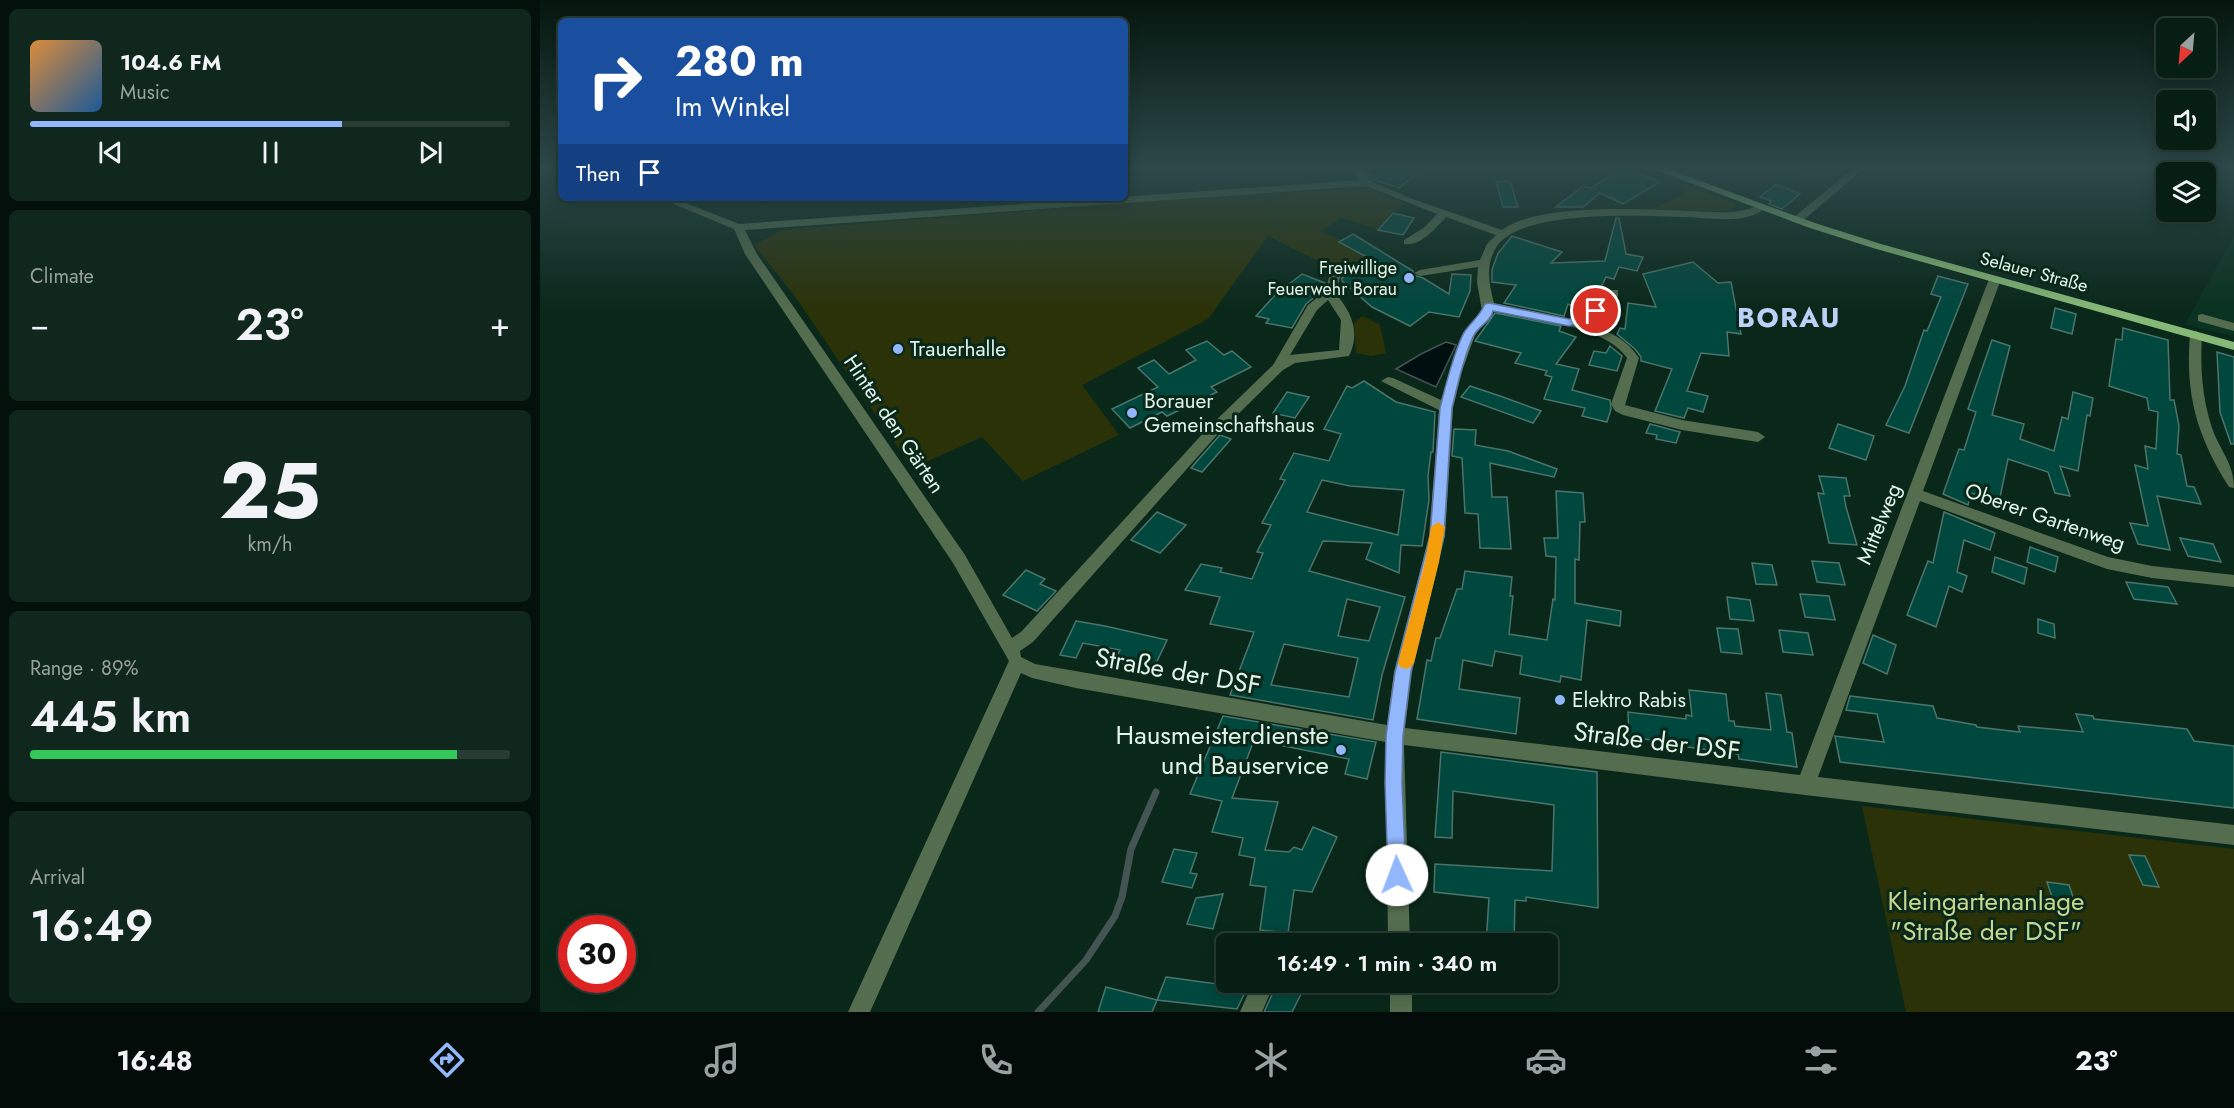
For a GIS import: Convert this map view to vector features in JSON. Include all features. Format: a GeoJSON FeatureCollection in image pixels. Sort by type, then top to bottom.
{"type":"FeatureCollection","features":[{"type":"Feature","properties":{"kind":"main road","name":"Selauer Straße"},"geometry":{"type":"LineString","coordinates":[[1784,215],[1877,246],[2234,346]]}},
{"type":"Feature","properties":{"kind":"street"},"geometry":{"type":"LineString","coordinates":[[708,215],[738,227],[906,215]]}},
{"type":"Feature","properties":{"kind":"street"},"geometry":{"type":"LineString","coordinates":[[1408,242],[1429,229],[1442,215]]}},
{"type":"Feature","properties":{"kind":"street"},"geometry":{"type":"LineString","coordinates":[[1450,215],[1503,234]]}},
{"type":"Feature","properties":{"kind":"street"},"geometry":{"type":"LineString","coordinates":[[1400,933],[1394,783],[1395,736],[1403,672],[1437,536],[1446,408],[1450,389],[1470,332],[1486,316],[1489,306],[1482,275],[1494,243],[1503,234],[1520,225],[1578,215]]}},
{"type":"Feature","properties":{"kind":"street"},"geometry":{"type":"LineString","coordinates":[[1797,220],[1803,215]]}},
{"type":"Feature","properties":{"kind":"street","name":"Hinter den Gärten"},"geometry":{"type":"LineString","coordinates":[[738,227],[750,254],[959,559],[1014,656]]}},
{"type":"Feature","properties":{"kind":"street"},"geometry":{"type":"LineString","coordinates":[[1420,273],[1486,262]]}},
{"type":"Feature","properties":{"kind":"street"},"geometry":{"type":"LineString","coordinates":[[1278,367],[1312,308],[1329,293],[1336,272]]}},
{"type":"Feature","properties":{"kind":"street","name":"Mittelweg"},"geometry":{"type":"LineString","coordinates":[[1805,786],[1995,279]]}},
{"type":"Feature","properties":{"kind":"street"},"geometry":{"type":"LineString","coordinates":[[859,1012],[993,711],[1014,656],[1028,637],[1212,432],[1278,367],[1292,359],[1317,354],[1345,353],[1350,322],[1329,293]]}},
{"type":"Feature","properties":{"kind":"street"},"geometry":{"type":"LineString","coordinates":[[1569,323],[1588,319],[1614,293]]}},
{"type":"Feature","properties":{"kind":"street"},"geometry":{"type":"LineString","coordinates":[[1489,306],[1569,323],[1612,339],[1630,352],[1633,358],[1618,404],[1620,408],[1628,412],[1683,425],[1758,436]]}},
{"type":"Feature","properties":{"kind":"street"},"geometry":{"type":"LineString","coordinates":[[2202,318],[2234,327]]}},
{"type":"Feature","properties":{"kind":"street"},"geometry":{"type":"LineString","coordinates":[[2196,335],[2195,396],[2216,453],[2234,483]]}},
{"type":"Feature","properties":{"kind":"street"},"geometry":{"type":"LineString","coordinates":[[1388,381],[1446,408]]}},
{"type":"Feature","properties":{"kind":"street","name":"Oberer Gartenweg"},"geometry":{"type":"LineString","coordinates":[[1915,494],[2107,562],[2152,572],[2234,580]]}},
{"type":"Feature","properties":{"kind":"street","name":"Straße der DSF"},"geometry":{"type":"LineString","coordinates":[[1014,656],[1032,671],[1395,736],[2234,836]]}},
{"type":"Feature","properties":{"kind":"street"},"geometry":{"type":"LineString","coordinates":[[1251,1012],[1259,993]]}},
{"type":"Feature","properties":{"kind":"street"},"geometry":{"type":"LineString","coordinates":[[1396,993],[1401,1012]]}},
{"type":"Feature","properties":{"kind":"shaded area"},"geometry":{"type":"Polygon","coordinates":[[[2234,236],[2234,337],[2185,324],[2234,236]]]}},
{"type":"Feature","properties":{"kind":"shaded area"},"geometry":{"type":"Polygon","coordinates":[[[1446,342],[1456,345],[1436,387],[1396,369],[1421,354],[1446,342]]]}},
{"type":"Feature","properties":{"kind":"green space"},"geometry":{"type":"Polygon","coordinates":[[[970,215],[1389,215],[1377,229],[1341,218],[1320,231],[1374,255],[1337,268],[1327,261],[1322,263],[1268,236],[1208,319],[1082,385],[1119,435],[1023,481],[982,437],[912,468],[794,295],[754,245],[782,230],[970,215]]]}},
{"type":"Feature","properties":{"kind":"green space"},"geometry":{"type":"Polygon","coordinates":[[[1363,316],[1380,325],[1386,353],[1371,356],[1356,353],[1354,323],[1363,316]]]}},
{"type":"Feature","properties":{"kind":"green space","name":"Kleingartenanlage \"Straße der DSF\""},"geometry":{"type":"Polygon","coordinates":[[[1862,806],[2234,849],[2234,1012],[1906,1012],[1862,806]]]}},
{"type":"Feature","properties":{"kind":"building"},"geometry":{"type":"Polygon","coordinates":[[[1391,215],[1414,218],[1403,235],[1378,230],[1391,215]]]}},
{"type":"Feature","properties":{"kind":"building"},"geometry":{"type":"Polygon","coordinates":[[[1616,218],[1619,218],[1626,254],[1643,257],[1637,271],[1619,267],[1614,279],[1606,277],[1593,304],[1583,310],[1568,304],[1564,316],[1504,303],[1516,285],[1492,282],[1492,270],[1498,253],[1512,236],[1562,252],[1551,263],[1605,261],[1616,218]]]}},
{"type":"Feature","properties":{"kind":"building"},"geometry":{"type":"Polygon","coordinates":[[[1353,234],[1413,271],[1413,275],[1423,278],[1449,294],[1452,274],[1471,275],[1470,291],[1459,317],[1429,312],[1410,326],[1372,307],[1342,281],[1342,278],[1374,261],[1339,242],[1353,234]]]}},
{"type":"Feature","properties":{"kind":"building"},"geometry":{"type":"Polygon","coordinates":[[[1693,262],[1718,283],[1731,282],[1741,334],[1727,332],[1729,356],[1701,353],[1687,391],[1708,396],[1703,412],[1688,408],[1684,418],[1655,411],[1672,369],[1641,361],[1635,349],[1617,334],[1620,328],[1625,329],[1628,303],[1656,307],[1643,274],[1693,262]]]}},
{"type":"Feature","properties":{"kind":"building"},"geometry":{"type":"Polygon","coordinates":[[[1302,274],[1325,283],[1322,291],[1306,304],[1292,328],[1266,323],[1269,319],[1256,316],[1275,295],[1302,274]]]}},
{"type":"Feature","properties":{"kind":"building"},"geometry":{"type":"Polygon","coordinates":[[[1938,276],[1968,284],[1909,433],[1886,425],[1905,386],[1924,330],[1927,331],[1941,297],[1931,294],[1938,276]]]}},
{"type":"Feature","properties":{"kind":"building"},"geometry":{"type":"Polygon","coordinates":[[[2055,308],[2076,314],[2072,334],[2051,328],[2055,308]]]}},
{"type":"Feature","properties":{"kind":"building"},"geometry":{"type":"Polygon","coordinates":[[[1495,313],[1561,326],[1559,331],[1576,337],[1556,364],[1579,369],[1572,390],[1610,400],[1611,409],[1607,422],[1582,416],[1585,408],[1544,399],[1552,377],[1545,375],[1547,371],[1515,363],[1521,353],[1475,341],[1495,313]]]}},
{"type":"Feature","properties":{"kind":"building"},"geometry":{"type":"Polygon","coordinates":[[[2123,328],[2168,340],[2170,400],[2174,400],[2179,426],[2177,454],[2181,455],[2187,486],[2194,487],[2201,504],[2157,496],[2170,550],[2138,544],[2130,523],[2148,526],[2135,465],[2148,469],[2145,446],[2156,449],[2158,412],[2149,410],[2147,398],[2109,386],[2116,339],[2122,340],[2123,328]]]}},
{"type":"Feature","properties":{"kind":"building"},"geometry":{"type":"Polygon","coordinates":[[[1992,340],[2010,346],[1992,415],[2024,424],[2020,439],[2054,451],[2062,417],[2068,419],[2073,392],[2093,398],[2090,416],[2087,415],[2078,471],[2060,466],[2070,496],[2055,493],[2048,472],[2008,459],[1999,502],[1971,493],[1968,505],[1943,494],[1959,449],[1964,450],[1976,412],[1968,409],[1992,340]]]}},
{"type":"Feature","properties":{"kind":"building"},"geometry":{"type":"Polygon","coordinates":[[[1207,341],[1224,355],[1232,351],[1251,367],[1211,387],[1217,392],[1167,416],[1162,412],[1130,428],[1112,409],[1158,387],[1138,368],[1154,360],[1169,374],[1196,360],[1186,350],[1207,341]]]}},
{"type":"Feature","properties":{"kind":"building"},"geometry":{"type":"Polygon","coordinates":[[[1610,346],[1622,356],[1617,371],[1589,365],[1594,351],[1606,353],[1610,346]]]}},
{"type":"Feature","properties":{"kind":"building"},"geometry":{"type":"Polygon","coordinates":[[[2217,352],[2234,357],[2234,444],[2231,444],[2220,412],[2217,352]]]}},
{"type":"Feature","properties":{"kind":"building"},"geometry":{"type":"Polygon","coordinates":[[[1364,381],[1396,402],[1435,412],[1433,452],[1431,452],[1428,476],[1429,500],[1422,546],[1401,545],[1399,573],[1366,559],[1372,543],[1323,541],[1309,571],[1405,597],[1382,675],[1373,720],[1230,695],[1254,632],[1210,624],[1220,597],[1185,590],[1201,564],[1222,568],[1220,572],[1252,579],[1263,553],[1257,552],[1271,525],[1262,523],[1285,480],[1280,479],[1294,453],[1329,461],[1341,434],[1324,429],[1347,386],[1352,388],[1364,381]],[[1322,480],[1307,512],[1398,535],[1404,490],[1350,486],[1322,480]],[[1347,599],[1338,636],[1369,641],[1380,607],[1347,599]],[[1284,644],[1271,685],[1349,697],[1358,658],[1284,644]]]}},
{"type":"Feature","properties":{"kind":"building"},"geometry":{"type":"Polygon","coordinates":[[[1470,386],[1541,411],[1533,423],[1461,397],[1470,386]]]}},
{"type":"Feature","properties":{"kind":"building"},"geometry":{"type":"Polygon","coordinates":[[[1287,392],[1309,397],[1295,418],[1273,413],[1287,392]]]}},
{"type":"Feature","properties":{"kind":"building"},"geometry":{"type":"Polygon","coordinates":[[[1650,424],[1680,432],[1676,443],[1656,439],[1657,435],[1646,433],[1650,424]]]}},
{"type":"Feature","properties":{"kind":"building"},"geometry":{"type":"Polygon","coordinates":[[[1838,424],[1874,436],[1866,460],[1829,448],[1838,424]]]}},
{"type":"Feature","properties":{"kind":"building"},"geometry":{"type":"Polygon","coordinates":[[[1454,429],[1476,430],[1475,445],[1508,451],[1557,469],[1554,477],[1490,463],[1492,497],[1507,497],[1511,549],[1480,548],[1478,514],[1465,513],[1462,458],[1452,456],[1454,429]]]}},
{"type":"Feature","properties":{"kind":"building"},"geometry":{"type":"Polygon","coordinates":[[[1220,435],[1231,439],[1202,472],[1191,468],[1220,435]]]}},
{"type":"Feature","properties":{"kind":"building"},"geometry":{"type":"Polygon","coordinates":[[[1819,476],[1846,478],[1850,496],[1844,496],[1857,545],[1829,543],[1818,493],[1824,494],[1819,476]]]}},
{"type":"Feature","properties":{"kind":"building"},"geometry":{"type":"Polygon","coordinates":[[[1556,491],[1583,493],[1585,522],[1580,522],[1579,560],[1575,559],[1575,603],[1621,611],[1620,626],[1587,620],[1581,680],[1561,676],[1560,682],[1520,674],[1522,656],[1495,651],[1492,666],[1463,660],[1459,689],[1520,698],[1516,734],[1417,719],[1427,660],[1431,661],[1436,638],[1440,638],[1457,589],[1462,589],[1465,571],[1512,577],[1510,596],[1513,596],[1509,634],[1547,640],[1553,599],[1555,600],[1556,557],[1546,556],[1544,538],[1558,538],[1556,491]]]}},
{"type":"Feature","properties":{"kind":"building"},"geometry":{"type":"Polygon","coordinates":[[[1157,512],[1186,525],[1160,553],[1131,540],[1157,512]]]}},
{"type":"Feature","properties":{"kind":"building"},"geometry":{"type":"Polygon","coordinates":[[[1944,512],[1995,533],[1990,550],[1964,540],[1957,572],[1967,576],[1962,592],[1949,586],[1936,627],[1907,615],[1928,561],[1933,563],[1944,512]]]}},
{"type":"Feature","properties":{"kind":"building"},"geometry":{"type":"Polygon","coordinates":[[[2180,538],[2213,544],[2221,562],[2188,556],[2180,538]]]}},
{"type":"Feature","properties":{"kind":"building"},"geometry":{"type":"Polygon","coordinates":[[[2030,547],[2058,557],[2055,572],[2027,562],[2030,547]]]}},
{"type":"Feature","properties":{"kind":"building"},"geometry":{"type":"Polygon","coordinates":[[[1995,557],[2027,568],[2024,584],[1992,572],[1995,557]]]}},
{"type":"Feature","properties":{"kind":"building"},"geometry":{"type":"Polygon","coordinates":[[[1812,561],[1839,563],[1845,585],[1817,582],[1812,561]]]}},
{"type":"Feature","properties":{"kind":"building"},"geometry":{"type":"Polygon","coordinates":[[[1752,563],[1772,565],[1777,585],[1756,584],[1752,563]]]}},
{"type":"Feature","properties":{"kind":"building"},"geometry":{"type":"Polygon","coordinates":[[[1026,570],[1045,579],[1040,584],[1056,591],[1037,611],[1003,595],[1026,570]]]}},
{"type":"Feature","properties":{"kind":"building"},"geometry":{"type":"Polygon","coordinates":[[[2126,582],[2168,587],[2177,604],[2134,599],[2126,582]]]}},
{"type":"Feature","properties":{"kind":"building"},"geometry":{"type":"Polygon","coordinates":[[[1800,594],[1829,596],[1835,620],[1805,617],[1800,594]]]}},
{"type":"Feature","properties":{"kind":"building"},"geometry":{"type":"Polygon","coordinates":[[[1727,597],[1750,600],[1754,621],[1730,619],[1727,597]]]}},
{"type":"Feature","properties":{"kind":"building"},"geometry":{"type":"Polygon","coordinates":[[[2038,619],[2054,624],[2055,638],[2038,633],[2038,619]]]}},
{"type":"Feature","properties":{"kind":"building"},"geometry":{"type":"Polygon","coordinates":[[[1076,621],[1167,640],[1153,670],[1114,662],[1120,650],[1083,643],[1076,658],[1060,655],[1076,621]]]}},
{"type":"Feature","properties":{"kind":"building"},"geometry":{"type":"Polygon","coordinates":[[[1717,628],[1738,629],[1742,654],[1721,652],[1717,628]]]}},
{"type":"Feature","properties":{"kind":"building"},"geometry":{"type":"Polygon","coordinates":[[[1779,630],[1808,633],[1813,655],[1783,652],[1779,630]]]}},
{"type":"Feature","properties":{"kind":"building"},"geometry":{"type":"Polygon","coordinates":[[[1873,635],[1896,645],[1887,674],[1863,663],[1873,635]]]}},
{"type":"Feature","properties":{"kind":"building"},"geometry":{"type":"Polygon","coordinates":[[[1689,690],[1726,694],[1729,721],[1734,721],[1735,726],[1771,730],[1766,693],[1781,695],[1787,732],[1792,733],[1797,767],[1739,759],[1738,754],[1688,747],[1688,745],[1629,737],[1628,712],[1686,719],[1686,715],[1692,716],[1689,690]]]}},
{"type":"Feature","properties":{"kind":"building"},"geometry":{"type":"Polygon","coordinates":[[[1850,696],[1933,706],[1937,718],[1977,727],[2020,732],[2018,726],[2083,732],[2076,714],[2093,716],[2094,719],[2187,729],[2194,741],[2234,746],[2234,808],[1840,762],[1835,736],[1884,742],[1877,714],[1846,710],[1850,696]]]}},
{"type":"Feature","properties":{"kind":"building"},"geometry":{"type":"Polygon","coordinates":[[[1223,716],[1376,742],[1367,779],[1345,774],[1349,759],[1254,740],[1232,798],[1278,802],[1265,850],[1289,852],[1294,847],[1302,850],[1313,827],[1337,837],[1312,892],[1294,890],[1288,933],[1260,930],[1266,887],[1250,885],[1255,858],[1239,855],[1243,838],[1212,832],[1222,801],[1190,794],[1223,716]]]}},
{"type":"Feature","properties":{"kind":"building"},"geometry":{"type":"Polygon","coordinates":[[[1441,752],[1597,772],[1598,908],[1526,897],[1526,901],[1515,900],[1514,933],[1487,933],[1489,898],[1434,892],[1435,864],[1552,871],[1554,805],[1453,791],[1452,838],[1435,837],[1441,752]]]}},
{"type":"Feature","properties":{"kind":"building"},"geometry":{"type":"Polygon","coordinates":[[[1174,849],[1197,853],[1190,873],[1197,874],[1192,888],[1162,882],[1174,849]]]}},
{"type":"Feature","properties":{"kind":"building"},"geometry":{"type":"Polygon","coordinates":[[[2129,855],[2145,856],[2159,887],[2143,885],[2129,855]]]}},
{"type":"Feature","properties":{"kind":"building"},"geometry":{"type":"Polygon","coordinates":[[[2047,882],[2069,885],[2075,903],[2053,900],[2047,882]]]}},
{"type":"Feature","properties":{"kind":"building"},"geometry":{"type":"Polygon","coordinates":[[[1223,894],[1213,929],[1187,924],[1196,898],[1223,894]]]}},
{"type":"Feature","properties":{"kind":"building"},"geometry":{"type":"Polygon","coordinates":[[[1166,977],[1216,984],[1216,993],[1245,993],[1237,1009],[1157,1000],[1166,977]]]}},
{"type":"Feature","properties":{"kind":"building"},"geometry":{"type":"Polygon","coordinates":[[[1106,987],[1157,1000],[1152,1012],[1098,1012],[1106,987]]]}},
{"type":"Feature","properties":{"kind":"building"},"geometry":{"type":"Polygon","coordinates":[[[1273,993],[1302,993],[1292,1012],[1264,1012],[1273,993]]]}},
{"type":"Feature","properties":{"kind":"waterway"},"geometry":{"type":"LineString","coordinates":[[1038,1012],[1086,960],[1115,916],[1122,897],[1131,849],[1156,792]]}},
{"type":"Feature","properties":{"kind":"slow traffic"},"geometry":{"type":"LineString","coordinates":[[1406,663],[1432,562],[1438,527]]}},
{"type":"Feature","properties":{"kind":"place","name":"Freiwillige Feuerwehr Borau"},"geometry":{"type":"Point","coordinates":[1409,278]}},
{"type":"Feature","properties":{"kind":"place","name":"Trauerhalle"},"geometry":{"type":"Point","coordinates":[898,349]}},
{"type":"Feature","properties":{"kind":"place","name":"Borauer Gemeinschaftshaus"},"geometry":{"type":"Point","coordinates":[1132,413]}},
{"type":"Feature","properties":{"kind":"place","name":"Elektro Rabis"},"geometry":{"type":"Point","coordinates":[1560,700]}},
{"type":"Feature","properties":{"kind":"place","name":"Hausmeisterdienste und Bauservice"},"geometry":{"type":"Point","coordinates":[1341,750]}},
{"type":"Feature","properties":{"kind":"district","name":"BORAU"},"geometry":{"type":"Point","coordinates":[1789,318]}},
{"type":"Feature","properties":{"kind":"route"},"geometry":{"type":"LineString","coordinates":[[1397,875],[1395,736],[1403,672],[1437,536],[1446,408],[1450,389],[1470,332],[1486,316],[1489,306],[1569,323],[1588,319],[1596,311]]}}]}
